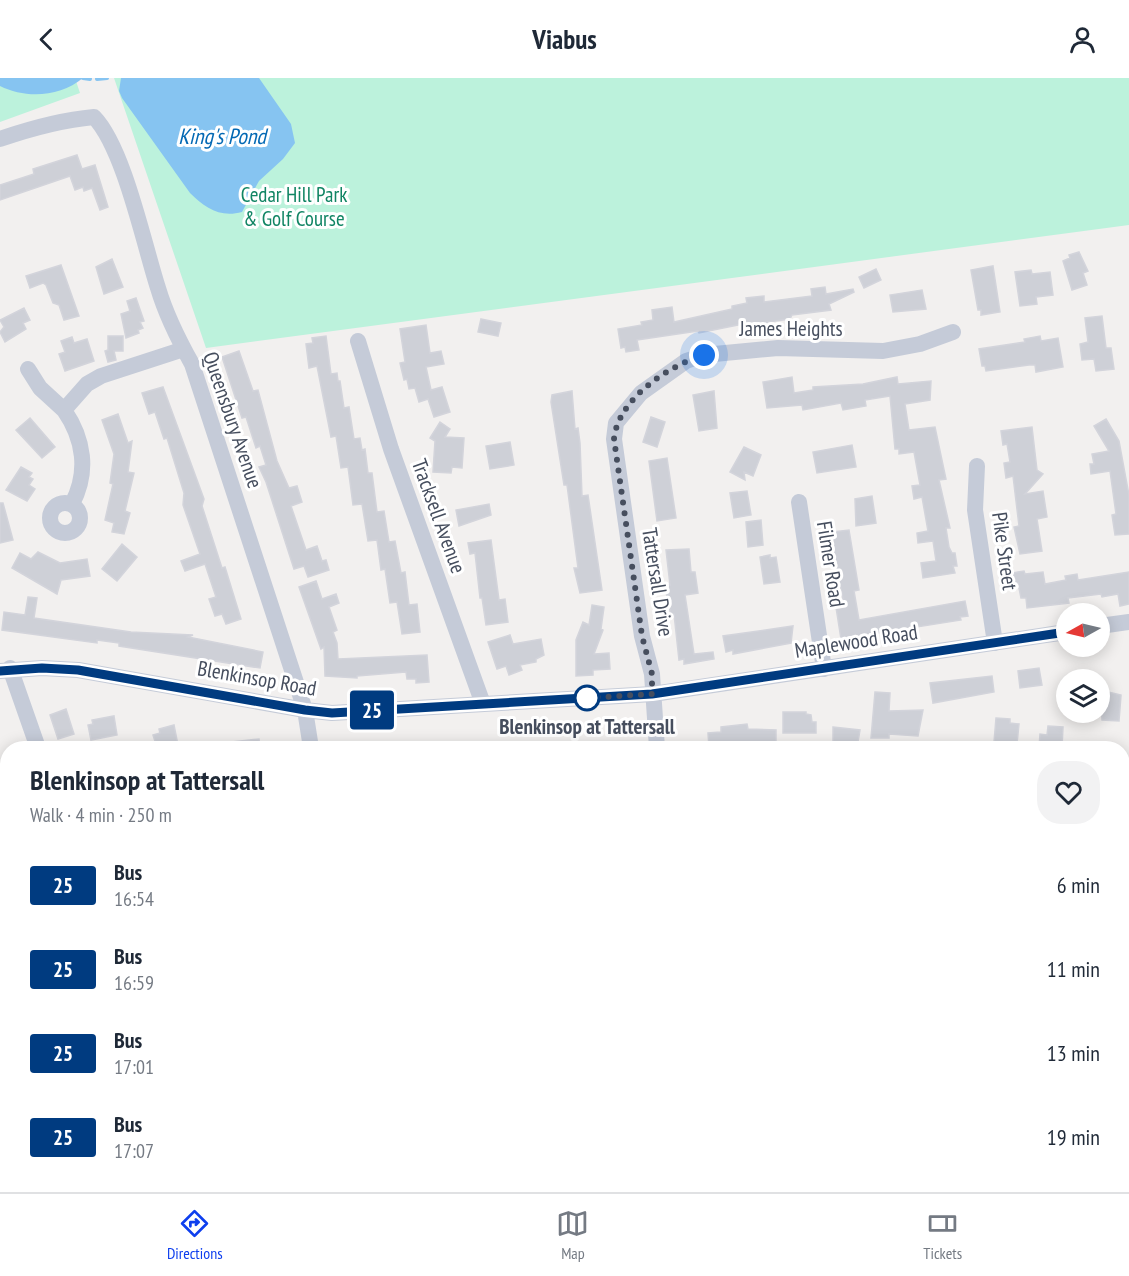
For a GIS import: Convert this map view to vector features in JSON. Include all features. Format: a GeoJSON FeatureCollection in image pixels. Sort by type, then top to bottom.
{"type":"FeatureCollection","features":[{"type":"Feature","properties":{"kind":"street","name":"Queensbury Avenue"},"geometry":{"type":"LineString","coordinates":[[0,139],[43,124],[94,117],[103,126],[124,177],[167,315],[192,364],[305,710],[310,741]]}},
{"type":"Feature","properties":{"kind":"street","name":"James Heights"},"geometry":{"type":"LineString","coordinates":[[616,423],[626,408],[658,380],[686,361],[704,355],[777,348],[883,351],[920,344],[953,332]]}},
{"type":"Feature","properties":{"kind":"street","name":"Tracksell Avenue"},"geometry":{"type":"LineString","coordinates":[[358,341],[391,449],[483,704]]}},
{"type":"Feature","properties":{"kind":"street"},"geometry":{"type":"LineString","coordinates":[[64,410],[87,384],[101,376],[184,349]]}},
{"type":"Feature","properties":{"kind":"street"},"geometry":{"type":"LineString","coordinates":[[28,369],[40,388],[64,410],[79,437],[83,455],[79,491],[72,504]]}},
{"type":"Feature","properties":{"kind":"street","name":"Tattersall Drive"},"geometry":{"type":"LineString","coordinates":[[616,423],[614,439],[642,636],[652,674],[656,741]]}},
{"type":"Feature","properties":{"kind":"street","name":"Pike Street"},"geometry":{"type":"LineString","coordinates":[[977,466],[975,510],[995,643]]}},
{"type":"Feature","properties":{"kind":"street","name":"Filmer Road"},"geometry":{"type":"LineString","coordinates":[[798,502],[825,669]]}},
{"type":"Feature","properties":{"kind":"street"},"geometry":{"type":"LineString","coordinates":[[1110,625],[1129,622]]}},
{"type":"Feature","properties":{"kind":"street","name":"Maplewood Road"},"geometry":{"type":"LineString","coordinates":[[652,694],[1056,634]]}},
{"type":"Feature","properties":{"kind":"street"},"geometry":{"type":"LineString","coordinates":[[5,670],[35,741]]}},
{"type":"Feature","properties":{"kind":"street","name":"Blenkinsop Road"},"geometry":{"type":"LineString","coordinates":[[5,670],[78,670],[332,713],[652,694]]}},
{"type":"Feature","properties":{"kind":"green space"},"geometry":{"type":"Polygon","coordinates":[[[0,78],[75,78],[80,93],[0,122],[0,78]]]}},
{"type":"Feature","properties":{"kind":"green space","name":"Cedar Hill Park & Golf Course"},"geometry":{"type":"Polygon","coordinates":[[[114,78],[1129,78],[1129,225],[206,348],[114,78]]]}},
{"type":"Feature","properties":{"kind":"water"},"geometry":{"type":"Polygon","coordinates":[[[0,78],[83,78],[64,89],[32,94],[0,86],[0,78]]]}},
{"type":"Feature","properties":{"kind":"water","name":"King's Pond"},"geometry":{"type":"Polygon","coordinates":[[[121,78],[259,78],[291,124],[295,143],[283,159],[259,181],[242,212],[220,213],[201,203],[190,193],[122,98],[119,91],[121,78]]]}},
{"type":"Feature","properties":{"kind":"building"},"geometry":{"type":"Polygon","coordinates":[[[77,155],[82,169],[95,165],[108,207],[100,210],[92,188],[84,191],[83,187],[75,190],[70,176],[0,200],[0,185],[34,174],[33,169],[77,155]]]}},
{"type":"Feature","properties":{"kind":"building"},"geometry":{"type":"Polygon","coordinates":[[[1079,252],[1088,271],[1083,273],[1087,285],[1072,290],[1063,261],[1070,258],[1069,255],[1079,252]]]}},
{"type":"Feature","properties":{"kind":"building"},"geometry":{"type":"Polygon","coordinates":[[[112,259],[123,287],[104,294],[96,267],[112,259]]]}},
{"type":"Feature","properties":{"kind":"building"},"geometry":{"type":"Polygon","coordinates":[[[61,265],[79,316],[64,320],[59,305],[53,303],[46,285],[43,283],[30,288],[26,276],[61,265]]]}},
{"type":"Feature","properties":{"kind":"building"},"geometry":{"type":"Polygon","coordinates":[[[993,266],[1000,312],[981,315],[981,310],[978,310],[971,270],[993,266]]]}},
{"type":"Feature","properties":{"kind":"building"},"geometry":{"type":"Polygon","coordinates":[[[876,269],[881,280],[864,288],[859,277],[876,269]]]}},
{"type":"Feature","properties":{"kind":"building"},"geometry":{"type":"Polygon","coordinates":[[[1031,270],[1032,274],[1050,272],[1053,295],[1036,297],[1037,304],[1020,306],[1015,272],[1031,270]]]}},
{"type":"Feature","properties":{"kind":"building"},"geometry":{"type":"Polygon","coordinates":[[[825,287],[826,294],[853,289],[854,292],[829,304],[831,310],[792,315],[790,319],[744,329],[743,324],[699,333],[698,331],[637,340],[639,350],[626,352],[625,347],[621,348],[618,329],[642,325],[641,322],[653,320],[652,310],[672,307],[674,322],[732,309],[732,306],[747,303],[746,298],[764,296],[764,302],[812,296],[811,289],[825,287]]]}},
{"type":"Feature","properties":{"kind":"building"},"geometry":{"type":"Polygon","coordinates":[[[922,290],[926,309],[893,312],[890,295],[922,290]]]}},
{"type":"Feature","properties":{"kind":"building"},"geometry":{"type":"Polygon","coordinates":[[[136,298],[144,321],[140,322],[143,328],[138,330],[139,333],[126,338],[121,314],[130,311],[127,301],[136,298]]]}},
{"type":"Feature","properties":{"kind":"building"},"geometry":{"type":"Polygon","coordinates":[[[24,308],[30,320],[23,323],[26,329],[5,342],[0,332],[4,327],[0,320],[24,308]]]}},
{"type":"Feature","properties":{"kind":"building"},"geometry":{"type":"Polygon","coordinates":[[[1102,316],[1106,348],[1111,348],[1114,369],[1096,371],[1094,359],[1082,360],[1080,344],[1088,342],[1085,318],[1102,316]]]}},
{"type":"Feature","properties":{"kind":"building"},"geometry":{"type":"Polygon","coordinates":[[[481,319],[501,323],[498,336],[478,332],[481,319]]]}},
{"type":"Feature","properties":{"kind":"building"},"geometry":{"type":"Polygon","coordinates":[[[426,325],[430,353],[441,351],[444,364],[426,367],[431,390],[442,387],[450,412],[434,417],[428,399],[419,402],[415,388],[409,389],[400,363],[405,362],[400,329],[426,325]]]}},
{"type":"Feature","properties":{"kind":"building"},"geometry":{"type":"Polygon","coordinates":[[[108,336],[123,336],[123,351],[114,351],[116,360],[108,362],[105,351],[108,350],[108,336]]]}},
{"type":"Feature","properties":{"kind":"building"},"geometry":{"type":"Polygon","coordinates":[[[326,336],[331,374],[337,373],[338,381],[340,381],[344,408],[349,407],[354,439],[360,438],[362,450],[365,449],[368,473],[372,473],[377,512],[384,511],[389,542],[395,541],[401,573],[405,572],[409,605],[417,604],[420,632],[402,634],[397,602],[390,603],[385,569],[381,570],[377,540],[368,541],[362,504],[353,505],[348,467],[341,468],[336,436],[331,437],[317,366],[309,368],[306,344],[313,343],[312,338],[326,336]]]}},
{"type":"Feature","properties":{"kind":"building"},"geometry":{"type":"Polygon","coordinates":[[[1040,336],[1041,341],[1058,338],[1063,367],[1036,372],[1035,365],[986,371],[985,366],[982,366],[979,349],[1025,342],[1024,339],[1040,336]]]}},
{"type":"Feature","properties":{"kind":"building"},"geometry":{"type":"Polygon","coordinates":[[[72,337],[74,343],[87,339],[94,361],[65,371],[59,354],[65,352],[61,341],[72,337]]]}},
{"type":"Feature","properties":{"kind":"building"},"geometry":{"type":"Polygon","coordinates":[[[239,351],[253,391],[258,390],[277,461],[289,488],[297,486],[302,502],[291,506],[306,550],[317,546],[322,561],[326,560],[329,570],[308,577],[304,566],[294,569],[259,467],[266,465],[260,446],[256,448],[246,417],[242,418],[222,357],[239,351]]]}},
{"type":"Feature","properties":{"kind":"building"},"geometry":{"type":"Polygon","coordinates":[[[792,377],[794,393],[813,390],[813,387],[863,384],[897,377],[898,384],[931,381],[930,400],[905,404],[909,430],[935,427],[946,479],[939,480],[950,528],[946,528],[949,547],[952,553],[955,553],[957,566],[953,566],[955,573],[923,578],[921,563],[936,561],[933,541],[918,543],[917,533],[928,531],[922,497],[914,499],[912,486],[920,485],[914,452],[899,454],[899,449],[895,449],[890,396],[865,400],[866,406],[843,410],[841,403],[803,410],[802,405],[767,408],[763,382],[792,377]]]}},
{"type":"Feature","properties":{"kind":"building"},"geometry":{"type":"Polygon","coordinates":[[[163,387],[204,499],[202,506],[222,568],[225,567],[241,619],[226,624],[222,614],[215,616],[209,599],[216,597],[205,564],[185,571],[181,561],[200,554],[183,505],[184,493],[167,438],[164,439],[155,412],[149,414],[142,393],[163,387]]]}},
{"type":"Feature","properties":{"kind":"building"},"geometry":{"type":"Polygon","coordinates":[[[572,391],[575,429],[578,428],[580,443],[582,496],[588,495],[602,590],[580,593],[574,568],[578,568],[567,485],[564,485],[551,402],[552,395],[572,391]]]}},
{"type":"Feature","properties":{"kind":"building"},"geometry":{"type":"Polygon","coordinates":[[[714,391],[717,428],[699,431],[693,395],[714,391]]]}},
{"type":"Feature","properties":{"kind":"building"},"geometry":{"type":"Polygon","coordinates":[[[118,414],[128,443],[132,441],[128,472],[134,473],[125,511],[130,513],[124,534],[112,532],[114,523],[105,520],[113,484],[110,483],[114,454],[102,420],[118,414]]]}},
{"type":"Feature","properties":{"kind":"building"},"geometry":{"type":"Polygon","coordinates":[[[651,417],[665,422],[657,447],[643,442],[651,417]]]}},
{"type":"Feature","properties":{"kind":"building"},"geometry":{"type":"Polygon","coordinates":[[[30,418],[55,447],[42,458],[16,430],[30,418]]]}},
{"type":"Feature","properties":{"kind":"building"},"geometry":{"type":"Polygon","coordinates":[[[1106,419],[1119,441],[1129,495],[1129,534],[1115,535],[1112,515],[1116,514],[1110,471],[1091,474],[1090,464],[1094,464],[1092,454],[1109,451],[1094,426],[1106,419]]]}},
{"type":"Feature","properties":{"kind":"building"},"geometry":{"type":"Polygon","coordinates":[[[440,422],[450,429],[445,437],[464,438],[462,468],[452,467],[451,473],[433,472],[435,441],[430,438],[440,422]]]}},
{"type":"Feature","properties":{"kind":"building"},"geometry":{"type":"Polygon","coordinates":[[[1032,427],[1037,470],[1043,474],[1025,494],[1043,491],[1047,517],[1037,519],[1042,551],[1020,554],[1014,527],[1019,526],[1013,476],[1006,478],[1004,463],[1010,462],[1007,444],[1003,445],[1001,431],[1032,427]]]}},
{"type":"Feature","properties":{"kind":"building"},"geometry":{"type":"Polygon","coordinates":[[[510,442],[514,465],[490,469],[486,446],[510,442]]]}},
{"type":"Feature","properties":{"kind":"building"},"geometry":{"type":"Polygon","coordinates":[[[852,445],[856,467],[817,473],[813,452],[852,445]]]}},
{"type":"Feature","properties":{"kind":"building"},"geometry":{"type":"Polygon","coordinates":[[[744,447],[761,455],[753,476],[744,472],[745,480],[730,472],[744,447]]]}},
{"type":"Feature","properties":{"kind":"building"},"geometry":{"type":"Polygon","coordinates":[[[667,458],[676,518],[657,521],[649,461],[667,458]]]}},
{"type":"Feature","properties":{"kind":"building"},"geometry":{"type":"Polygon","coordinates":[[[21,467],[32,473],[29,477],[33,479],[29,485],[35,489],[27,501],[6,490],[21,467]]]}},
{"type":"Feature","properties":{"kind":"building"},"geometry":{"type":"Polygon","coordinates":[[[747,491],[751,515],[734,518],[730,493],[747,491]]]}},
{"type":"Feature","properties":{"kind":"building"},"geometry":{"type":"Polygon","coordinates":[[[872,496],[876,523],[856,526],[855,499],[872,496]]]}},
{"type":"Feature","properties":{"kind":"building"},"geometry":{"type":"Polygon","coordinates":[[[0,503],[3,503],[13,540],[0,543],[0,503]]]}},
{"type":"Feature","properties":{"kind":"building"},"geometry":{"type":"Polygon","coordinates":[[[489,504],[491,515],[459,526],[456,510],[489,504]]]}},
{"type":"Feature","properties":{"kind":"building"},"geometry":{"type":"Polygon","coordinates":[[[761,520],[763,545],[748,547],[746,522],[761,520]]]}},
{"type":"Feature","properties":{"kind":"building"},"geometry":{"type":"Polygon","coordinates":[[[849,530],[859,590],[854,591],[859,620],[965,601],[968,616],[960,617],[961,620],[841,639],[835,601],[843,599],[831,539],[834,539],[833,532],[849,530]]]}},
{"type":"Feature","properties":{"kind":"building"},"geometry":{"type":"Polygon","coordinates":[[[491,540],[499,600],[505,599],[508,622],[486,625],[482,598],[480,598],[475,553],[470,554],[468,543],[491,540]]]}},
{"type":"Feature","properties":{"kind":"building"},"geometry":{"type":"Polygon","coordinates":[[[122,544],[137,557],[117,581],[102,569],[122,544]]]}},
{"type":"Feature","properties":{"kind":"building"},"geometry":{"type":"Polygon","coordinates":[[[689,549],[691,572],[695,572],[698,593],[685,595],[694,654],[713,652],[714,659],[684,664],[684,659],[679,660],[674,614],[671,615],[665,585],[670,585],[666,550],[689,549]]]}},
{"type":"Feature","properties":{"kind":"building"},"geometry":{"type":"Polygon","coordinates":[[[38,552],[60,563],[87,559],[90,576],[61,580],[57,594],[12,568],[20,553],[31,559],[38,552]]]}},
{"type":"Feature","properties":{"kind":"building"},"geometry":{"type":"Polygon","coordinates":[[[770,555],[770,558],[776,557],[780,582],[764,584],[760,557],[770,555]]]}},
{"type":"Feature","properties":{"kind":"building"},"geometry":{"type":"Polygon","coordinates":[[[1043,572],[1045,584],[1066,580],[1065,576],[1077,574],[1078,580],[1129,572],[1129,604],[1120,606],[1118,594],[1102,597],[1101,594],[1068,598],[1069,603],[1027,608],[1026,598],[1021,598],[1018,583],[1014,583],[1012,573],[1043,572]]]}},
{"type":"Feature","properties":{"kind":"building"},"geometry":{"type":"Polygon","coordinates":[[[316,581],[322,599],[336,594],[339,603],[329,607],[337,630],[333,632],[337,643],[338,659],[427,655],[429,682],[416,683],[416,679],[407,679],[406,672],[357,676],[357,678],[325,676],[324,647],[321,649],[299,587],[316,581]]]}},
{"type":"Feature","properties":{"kind":"building"},"geometry":{"type":"Polygon","coordinates":[[[28,597],[37,598],[34,618],[131,632],[193,635],[188,637],[263,652],[260,668],[119,646],[119,643],[97,640],[97,643],[2,630],[4,612],[25,615],[28,597]]]}},
{"type":"Feature","properties":{"kind":"building"},"geometry":{"type":"Polygon","coordinates":[[[592,605],[604,607],[601,629],[603,630],[594,654],[609,653],[610,669],[593,670],[593,675],[576,676],[576,640],[583,622],[589,625],[592,605]]]}},
{"type":"Feature","properties":{"kind":"building"},"geometry":{"type":"Polygon","coordinates":[[[793,626],[791,643],[733,654],[733,650],[726,652],[723,636],[793,626]]]}},
{"type":"Feature","properties":{"kind":"building"},"geometry":{"type":"Polygon","coordinates":[[[510,635],[513,644],[541,639],[544,655],[536,659],[536,662],[520,665],[522,670],[509,675],[506,666],[497,669],[488,642],[510,635]]]}},
{"type":"Feature","properties":{"kind":"building"},"geometry":{"type":"Polygon","coordinates":[[[1039,668],[1042,685],[1020,688],[1018,671],[1039,668]]]}},
{"type":"Feature","properties":{"kind":"building"},"geometry":{"type":"Polygon","coordinates":[[[992,676],[994,692],[933,703],[930,683],[992,676]]]}},
{"type":"Feature","properties":{"kind":"building"},"geometry":{"type":"Polygon","coordinates":[[[875,692],[890,693],[889,711],[923,710],[918,736],[889,734],[889,738],[871,738],[875,692]]]}},
{"type":"Feature","properties":{"kind":"building"},"geometry":{"type":"Polygon","coordinates":[[[1110,692],[1121,695],[1119,721],[1110,720],[1110,692]]]}},
{"type":"Feature","properties":{"kind":"building"},"geometry":{"type":"Polygon","coordinates":[[[66,709],[74,734],[58,739],[50,715],[66,709]]]}},
{"type":"Feature","properties":{"kind":"building"},"geometry":{"type":"Polygon","coordinates":[[[783,712],[806,712],[811,715],[812,722],[816,722],[816,733],[783,733],[783,712]]]}},
{"type":"Feature","properties":{"kind":"building"},"geometry":{"type":"Polygon","coordinates":[[[114,716],[117,735],[91,740],[88,725],[93,724],[92,720],[114,716]]]}},
{"type":"Feature","properties":{"kind":"building"},"geometry":{"type":"Polygon","coordinates":[[[996,718],[1010,719],[1010,723],[1019,724],[1017,741],[994,741],[996,718]]]}},
{"type":"Feature","properties":{"kind":"building"},"geometry":{"type":"Polygon","coordinates":[[[747,724],[748,729],[776,730],[776,741],[709,741],[708,733],[721,732],[721,727],[747,724]]]}},
{"type":"Feature","properties":{"kind":"building"},"geometry":{"type":"Polygon","coordinates":[[[174,725],[177,741],[155,741],[153,735],[160,733],[159,729],[174,725]]]}},
{"type":"Feature","properties":{"kind":"building"},"geometry":{"type":"Polygon","coordinates":[[[1048,726],[1063,727],[1062,741],[1039,741],[1040,734],[1047,735],[1048,726]]]}},
{"type":"Feature","properties":{"kind":"building"},"geometry":{"type":"Polygon","coordinates":[[[833,727],[860,730],[858,741],[833,741],[833,727]]]}},
{"type":"Feature","properties":{"kind":"waterway"},"geometry":{"type":"LineString","coordinates":[[83,78],[90,79]]}},
{"type":"Feature","properties":{"kind":"waterway"},"geometry":{"type":"LineString","coordinates":[[97,79],[107,78]]}},
{"type":"Feature","properties":{"kind":"bus line","name":"25"},"geometry":{"type":"LineString","coordinates":[[0,671],[10,668],[78,670],[332,713],[652,694],[1056,634]]}},
{"type":"Feature","properties":{"kind":"place","name":"Blenkinsop at Tattersall"},"geometry":{"type":"Point","coordinates":[587,698]}},
{"type":"Feature","properties":{"kind":"route"},"geometry":{"type":"LineString","coordinates":[[587,698],[652,694],[652,674],[642,636],[614,439],[616,423],[626,408],[641,393],[686,361],[704,355]]}}]}
